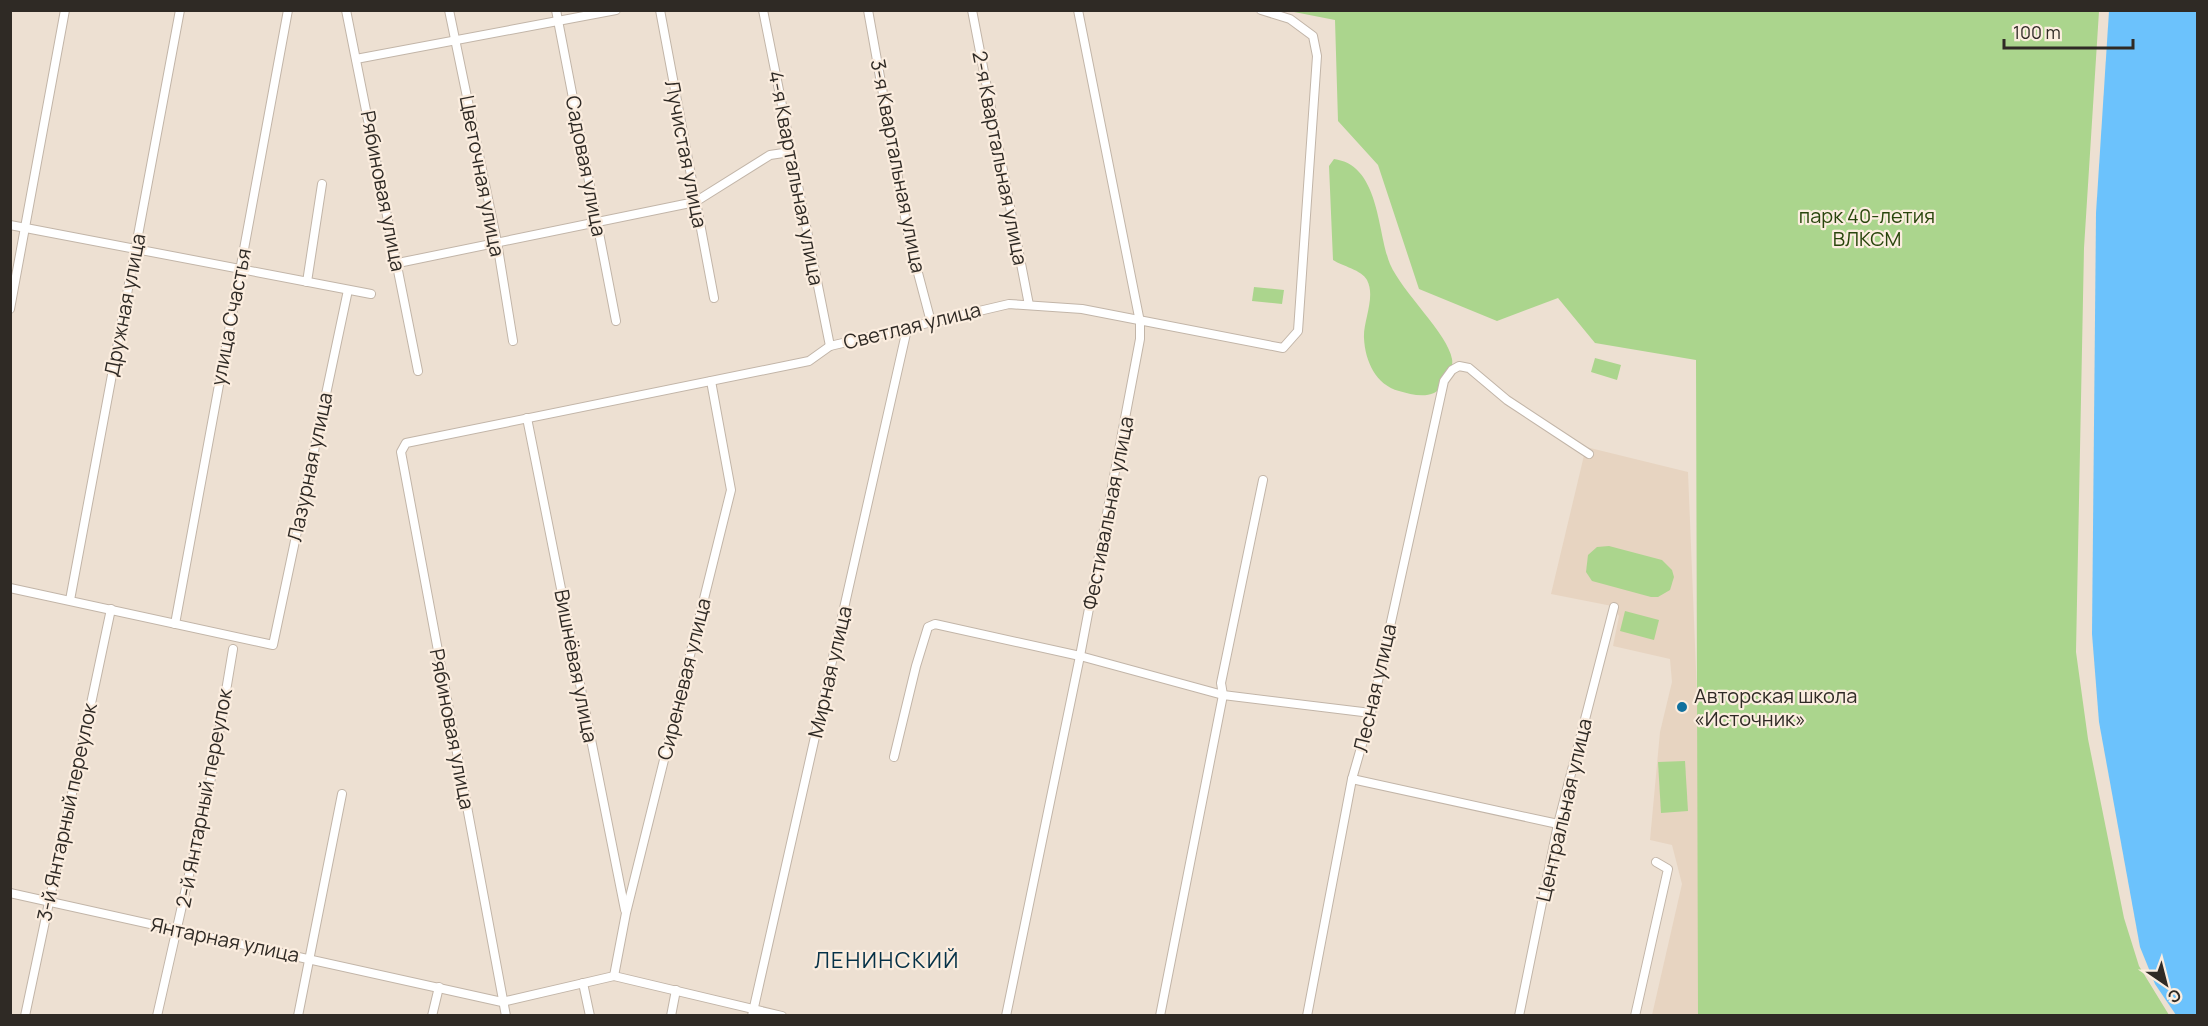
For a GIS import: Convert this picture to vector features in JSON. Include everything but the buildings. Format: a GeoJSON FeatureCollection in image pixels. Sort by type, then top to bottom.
{"type":"FeatureCollection","features":[{"type":"Feature","properties":{"kind":"street"},"geometry":{"type":"LineString","coordinates":[[10,309],[65,10]]}},
{"type":"Feature","properties":{"kind":"street","name":"Дружная улица"},"geometry":{"type":"LineString","coordinates":[[70,600],[180,10]]}},
{"type":"Feature","properties":{"kind":"street","name":"улица Счастья"},"geometry":{"type":"LineString","coordinates":[[174,624],[288,10]]}},
{"type":"Feature","properties":{"kind":"street","name":"Рябиновая улица"},"geometry":{"type":"LineString","coordinates":[[346,10],[418,371]]}},
{"type":"Feature","properties":{"kind":"street","name":"Цветочная улица"},"geometry":{"type":"LineString","coordinates":[[449,10],[496,242],[513,341]]}},
{"type":"Feature","properties":{"kind":"street","name":"Садовая улица"},"geometry":{"type":"LineString","coordinates":[[556,10],[616,321]]}},
{"type":"Feature","properties":{"kind":"street"},"geometry":{"type":"LineString","coordinates":[[356,59],[616,10]]}},
{"type":"Feature","properties":{"kind":"street","name":"Лучистая улица"},"geometry":{"type":"LineString","coordinates":[[660,10],[714,298]]}},
{"type":"Feature","properties":{"kind":"street","name":"4-я Квартальная улица"},"geometry":{"type":"LineString","coordinates":[[763,10],[830,346]]}},
{"type":"Feature","properties":{"kind":"street","name":"3-я Квартальная улица"},"geometry":{"type":"LineString","coordinates":[[868,10],[909,239],[931,322]]}},
{"type":"Feature","properties":{"kind":"street","name":"2-я Квартальная улица"},"geometry":{"type":"LineString","coordinates":[[972,10],[1029,305]]}},
{"type":"Feature","properties":{"kind":"street","name":"Фестивальная улица"},"geometry":{"type":"LineString","coordinates":[[1006,1016],[1139,359],[1140,322],[1078,10]]}},
{"type":"Feature","properties":{"kind":"street","name":"Светлая улица"},"geometry":{"type":"LineString","coordinates":[[406,443],[809,361],[830,346],[990,307],[1029,305],[1082,309],[1283,348],[1298,331],[1317,56],[1313,36],[1290,19],[1261,10]]}},
{"type":"Feature","properties":{"kind":"street"},"geometry":{"type":"LineString","coordinates":[[398,263],[695,201],[770,155],[790,152]]}},
{"type":"Feature","properties":{"kind":"street"},"geometry":{"type":"LineString","coordinates":[[307,282],[322,184]]}},
{"type":"Feature","properties":{"kind":"street"},"geometry":{"type":"LineString","coordinates":[[10,225],[371,294]]}},
{"type":"Feature","properties":{"kind":"street","name":"Лазурная улица"},"geometry":{"type":"LineString","coordinates":[[174,624],[273,645],[348,290]]}},
{"type":"Feature","properties":{"kind":"street","name":"Мирная улица"},"geometry":{"type":"LineString","coordinates":[[753,1012],[907,329]]}},
{"type":"Feature","properties":{"kind":"street","name":"Лесная улица"},"geometry":{"type":"LineString","coordinates":[[1307,1016],[1352,779],[1371,713],[1444,381],[1456,367],[1469,368],[1507,400],[1589,454]]}},
{"type":"Feature","properties":{"kind":"street","name":"Сиреневая улица"},"geometry":{"type":"LineString","coordinates":[[614,976],[626,913],[731,490],[711,381]]}},
{"type":"Feature","properties":{"kind":"street","name":"Вишнёвая улица"},"geometry":{"type":"LineString","coordinates":[[527,418],[626,913]]}},
{"type":"Feature","properties":{"kind":"street","name":"Рябиновая улица"},"geometry":{"type":"LineString","coordinates":[[406,443],[400,452],[506,1016]]}},
{"type":"Feature","properties":{"kind":"street"},"geometry":{"type":"LineString","coordinates":[[1160,1016],[1223,695],[1221,683],[1263,480]]}},
{"type":"Feature","properties":{"kind":"street"},"geometry":{"type":"LineString","coordinates":[[10,588],[174,624]]}},
{"type":"Feature","properties":{"kind":"street","name":"Центральная улица"},"geometry":{"type":"LineString","coordinates":[[1519,1016],[1558,824],[1614,607]]}},
{"type":"Feature","properties":{"kind":"street","name":"3-й Янтарный переулок"},"geometry":{"type":"LineString","coordinates":[[25,1016],[111,609]]}},
{"type":"Feature","properties":{"kind":"street"},"geometry":{"type":"LineString","coordinates":[[894,757],[928,627],[935,624],[1080,656],[1223,695],[1371,713]]}},
{"type":"Feature","properties":{"kind":"street","name":"2-й Янтарный переулок"},"geometry":{"type":"LineString","coordinates":[[157,1016],[213,769],[233,650]]}},
{"type":"Feature","properties":{"kind":"street"},"geometry":{"type":"LineString","coordinates":[[1352,779],[1558,824]]}},
{"type":"Feature","properties":{"kind":"street"},"geometry":{"type":"LineString","coordinates":[[298,1016],[342,794]]}},
{"type":"Feature","properties":{"kind":"street"},"geometry":{"type":"LineString","coordinates":[[1635,1016],[1668,869],[1656,862]]}},
{"type":"Feature","properties":{"kind":"street","name":"Янтарная улица"},"geometry":{"type":"LineString","coordinates":[[10,893],[502,1002]]}},
{"type":"Feature","properties":{"kind":"street"},"geometry":{"type":"LineString","coordinates":[[502,1002],[614,976],[676,990],[753,1012],[782,1016]]}},
{"type":"Feature","properties":{"kind":"street"},"geometry":{"type":"LineString","coordinates":[[583,983],[590,1016]]}},
{"type":"Feature","properties":{"kind":"street"},"geometry":{"type":"LineString","coordinates":[[432,1016],[439,987]]}},
{"type":"Feature","properties":{"kind":"street"},"geometry":{"type":"LineString","coordinates":[[671,1016],[676,990]]}},
{"type":"Feature","properties":{"kind":"shaded area","name":"Авторская школа «Источник»"},"geometry":{"type":"Polygon","coordinates":[[[1586,447],[1688,472],[1710,1015],[1652,1015],[1682,884],[1672,845],[1650,840],[1660,732],[1672,682],[1670,659],[1613,646],[1619,616],[1612,606],[1551,594],[1586,447]]]}},
{"type":"Feature","properties":{"kind":"green space","name":"парк 40-летия ВЛКСМ"},"geometry":{"type":"Polygon","coordinates":[[[1289,11],[2099,11],[2084,248],[2076,652],[2088,739],[2124,918],[2139,966],[2169,1015],[1698,1015],[1696,360],[1595,343],[1558,298],[1497,321],[1419,289],[1378,165],[1338,121],[1335,20],[1289,11]]]}},
{"type":"Feature","properties":{"kind":"green space"},"geometry":{"type":"Polygon","coordinates":[[[1334,159],[1349,164],[1360,173],[1369,186],[1390,264],[1449,349],[1452,359],[1450,373],[1442,387],[1434,393],[1416,395],[1391,388],[1378,378],[1369,363],[1364,338],[1370,301],[1367,280],[1361,274],[1333,260],[1329,166],[1334,159]]]}},
{"type":"Feature","properties":{"kind":"green space"},"geometry":{"type":"Polygon","coordinates":[[[1254,287],[1284,290],[1282,304],[1252,301],[1254,287]]]}},
{"type":"Feature","properties":{"kind":"green space"},"geometry":{"type":"Polygon","coordinates":[[[1595,358],[1621,365],[1617,380],[1591,372],[1595,358]]]}},
{"type":"Feature","properties":{"kind":"green space"},"geometry":{"type":"Polygon","coordinates":[[[1609,546],[1662,560],[1672,570],[1674,577],[1670,590],[1658,597],[1651,597],[1592,581],[1586,572],[1588,555],[1597,547],[1609,546]]]}},
{"type":"Feature","properties":{"kind":"green space"},"geometry":{"type":"Polygon","coordinates":[[[1625,611],[1659,620],[1654,640],[1620,631],[1625,611]]]}},
{"type":"Feature","properties":{"kind":"green space"},"geometry":{"type":"Polygon","coordinates":[[[1685,761],[1688,811],[1661,813],[1658,762],[1685,761]]]}},
{"type":"Feature","properties":{"kind":"water"},"geometry":{"type":"Polygon","coordinates":[[[2109,11],[2197,11],[2197,1015],[2176,1015],[2155,984],[2140,947],[2099,722],[2092,634],[2096,213],[2109,11]]]}},
{"type":"Feature","properties":{"kind":"place","name":"Авторская школа «Источник»"},"geometry":{"type":"Point","coordinates":[1682,707]}},
{"type":"Feature","properties":{"kind":"district","name":"ЛЕНИНСКИЙ"},"geometry":{"type":"Point","coordinates":[887,960]}}]}
